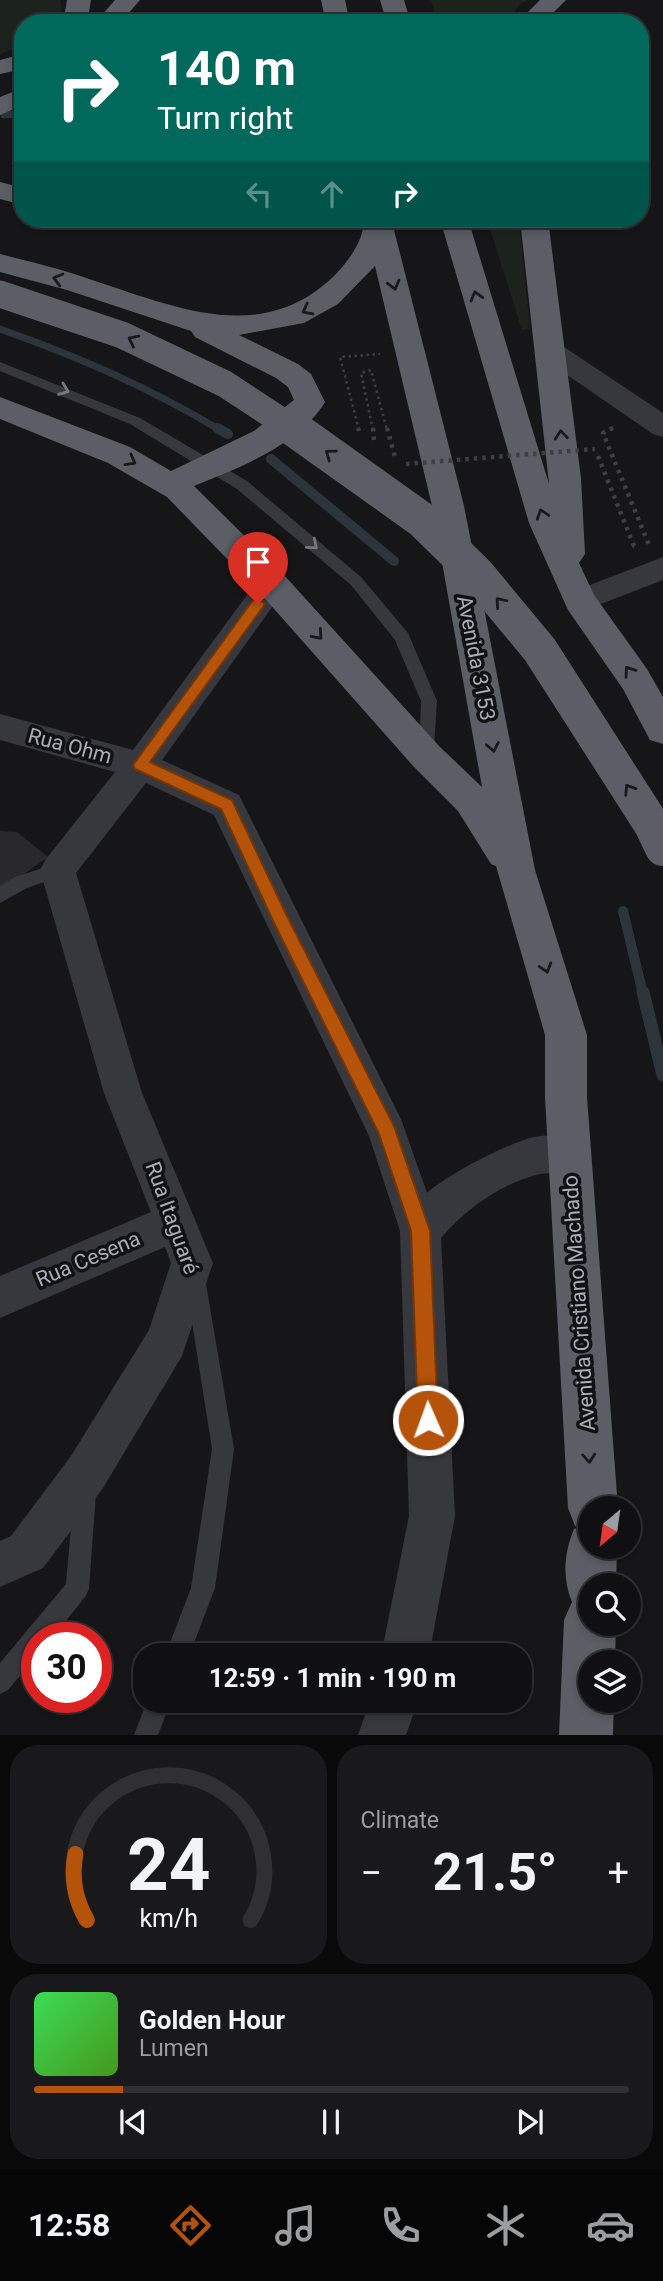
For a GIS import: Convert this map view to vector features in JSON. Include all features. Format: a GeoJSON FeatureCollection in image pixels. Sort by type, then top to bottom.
{"type":"FeatureCollection","features":[{"type":"Feature","properties":{"kind":"highway"},"geometry":{"type":"LineString","coordinates":[[115,14],[128,0]]}},
{"type":"Feature","properties":{"kind":"highway"},"geometry":{"type":"LineString","coordinates":[[539,14],[554,0]]}},
{"type":"Feature","properties":{"kind":"highway"},"geometry":{"type":"LineString","coordinates":[[187,321],[242,326],[294,316],[328,298],[365,260],[375,228]]}},
{"type":"Feature","properties":{"kind":"highway","name":"Avenida 3153"},"geometry":{"type":"LineString","coordinates":[[379,228],[448,506],[516,870],[566,1035],[566,1097]]}},
{"type":"Feature","properties":{"kind":"highway"},"geometry":{"type":"LineString","coordinates":[[457,228],[545,523],[574,589],[635,679],[663,730]]}},
{"type":"Feature","properties":{"kind":"highway"},"geometry":{"type":"LineString","coordinates":[[535,228],[565,478],[574,589]]}},
{"type":"Feature","properties":{"kind":"highway"},"geometry":{"type":"LineString","coordinates":[[0,263],[77,284],[187,321],[287,371],[300,381],[310,402],[299,418],[219,464],[170,483]]}},
{"type":"Feature","properties":{"kind":"highway"},"geometry":{"type":"LineString","coordinates":[[0,294],[122,335],[225,384],[296,430],[422,520],[477,574],[540,650],[652,825],[663,848]]}},
{"type":"Feature","properties":{"kind":"highway"},"geometry":{"type":"LineString","coordinates":[[0,407],[120,455],[170,483],[272,583],[427,757],[471,800],[516,870]]}},
{"type":"Feature","properties":{"kind":"highway","name":"Avenida Cristiano Machado"},"geometry":{"type":"LineString","coordinates":[[566,1097],[592,1496]]}},
{"type":"Feature","properties":{"kind":"highway"},"geometry":{"type":"LineString","coordinates":[[586,1735],[589,1636]]}},
{"type":"Feature","properties":{"kind":"street"},"geometry":{"type":"LineString","coordinates":[[551,351],[654,419]]}},
{"type":"Feature","properties":{"kind":"street"},"geometry":{"type":"LineString","coordinates":[[574,589],[663,568]]}},
{"type":"Feature","properties":{"kind":"street"},"geometry":{"type":"LineString","coordinates":[[58,870],[140,765],[272,583]]}},
{"type":"Feature","properties":{"kind":"street","name":"Rua Ohm"},"geometry":{"type":"LineString","coordinates":[[0,727],[140,765],[227,804],[270,897],[387,1132],[421,1231],[432,1516],[408,1643]]}},
{"type":"Feature","properties":{"kind":"street","name":"Rua Itaguaré"},"geometry":{"type":"LineString","coordinates":[[58,870],[123,1093],[192,1263]]}},
{"type":"Feature","properties":{"kind":"street"},"geometry":{"type":"LineString","coordinates":[[421,1231],[444,1204],[480,1180],[535,1156],[570,1155]]}},
{"type":"Feature","properties":{"kind":"street","name":"Rua Cesena"},"geometry":{"type":"LineString","coordinates":[[0,1297],[176,1222]]}},
{"type":"Feature","properties":{"kind":"street"},"geometry":{"type":"LineString","coordinates":[[0,1564],[27,1552],[87,1472],[167,1341],[192,1263]]}},
{"type":"Feature","properties":{"kind":"street"},"geometry":{"type":"LineString","coordinates":[[382,1735],[390,1713]]}},
{"type":"Feature","properties":{"kind":"lane"},"geometry":{"type":"LineString","coordinates":[[0,366],[103,405],[219,464],[356,581],[402,637],[429,701],[427,757]]}},
{"type":"Feature","properties":{"kind":"lane"},"geometry":{"type":"LineString","coordinates":[[0,895],[20,882],[58,870]]}},
{"type":"Feature","properties":{"kind":"lane","name":"Rua Itaguaré"},"geometry":{"type":"LineString","coordinates":[[182,1643],[203,1588],[223,1449],[192,1263]]}},
{"type":"Feature","properties":{"kind":"lane"},"geometry":{"type":"LineString","coordinates":[[0,1682],[77,1588],[87,1472]]}},
{"type":"Feature","properties":{"kind":"lane"},"geometry":{"type":"LineString","coordinates":[[146,1735],[154,1713]]}},
{"type":"Feature","properties":{"kind":"path"},"geometry":{"type":"LineString","coordinates":[[361,441],[340,357],[411,348]]}},
{"type":"Feature","properties":{"kind":"path"},"geometry":{"type":"LineString","coordinates":[[369,441],[376,441],[361,373],[371,370],[398,465],[595,449],[634,546],[649,545],[603,433],[654,419]]}},
{"type":"Feature","properties":{"kind":"shaded area"},"geometry":{"type":"Polygon","coordinates":[[[0,0],[60,0],[60,14],[14,14],[14,49],[0,54],[0,0]]]}},
{"type":"Feature","properties":{"kind":"shaded area"},"geometry":{"type":"Polygon","coordinates":[[[431,0],[528,0],[520,4],[513,14],[435,14],[431,0]]]}},
{"type":"Feature","properties":{"kind":"shaded area"},"geometry":{"type":"Polygon","coordinates":[[[490,228],[520,228],[530,329],[522,330],[490,228]]]}},
{"type":"Feature","properties":{"kind":"building"},"geometry":{"type":"Polygon","coordinates":[[[0,831],[17,832],[48,857],[0,891],[0,831]]]}},
{"type":"Feature","properties":{"kind":"waterway"},"geometry":{"type":"LineString","coordinates":[[4,115],[14,114]]}},
{"type":"Feature","properties":{"kind":"waterway"},"geometry":{"type":"LineString","coordinates":[[0,329],[113,374],[220,430]]}},
{"type":"Feature","properties":{"kind":"waterway"},"geometry":{"type":"LineString","coordinates":[[217,428],[228,434]]}},
{"type":"Feature","properties":{"kind":"waterway"},"geometry":{"type":"LineString","coordinates":[[271,459],[394,561]]}},
{"type":"Feature","properties":{"kind":"waterway"},"geometry":{"type":"LineString","coordinates":[[623,911],[643,994]]}},
{"type":"Feature","properties":{"kind":"waterway"},"geometry":{"type":"LineString","coordinates":[[643,992],[663,1075]]}},
{"type":"Feature","properties":{"kind":"route"},"geometry":{"type":"LineString","coordinates":[[258,604],[140,765],[227,804],[337,1035],[387,1132],[421,1231],[428,1420]]}}]}
